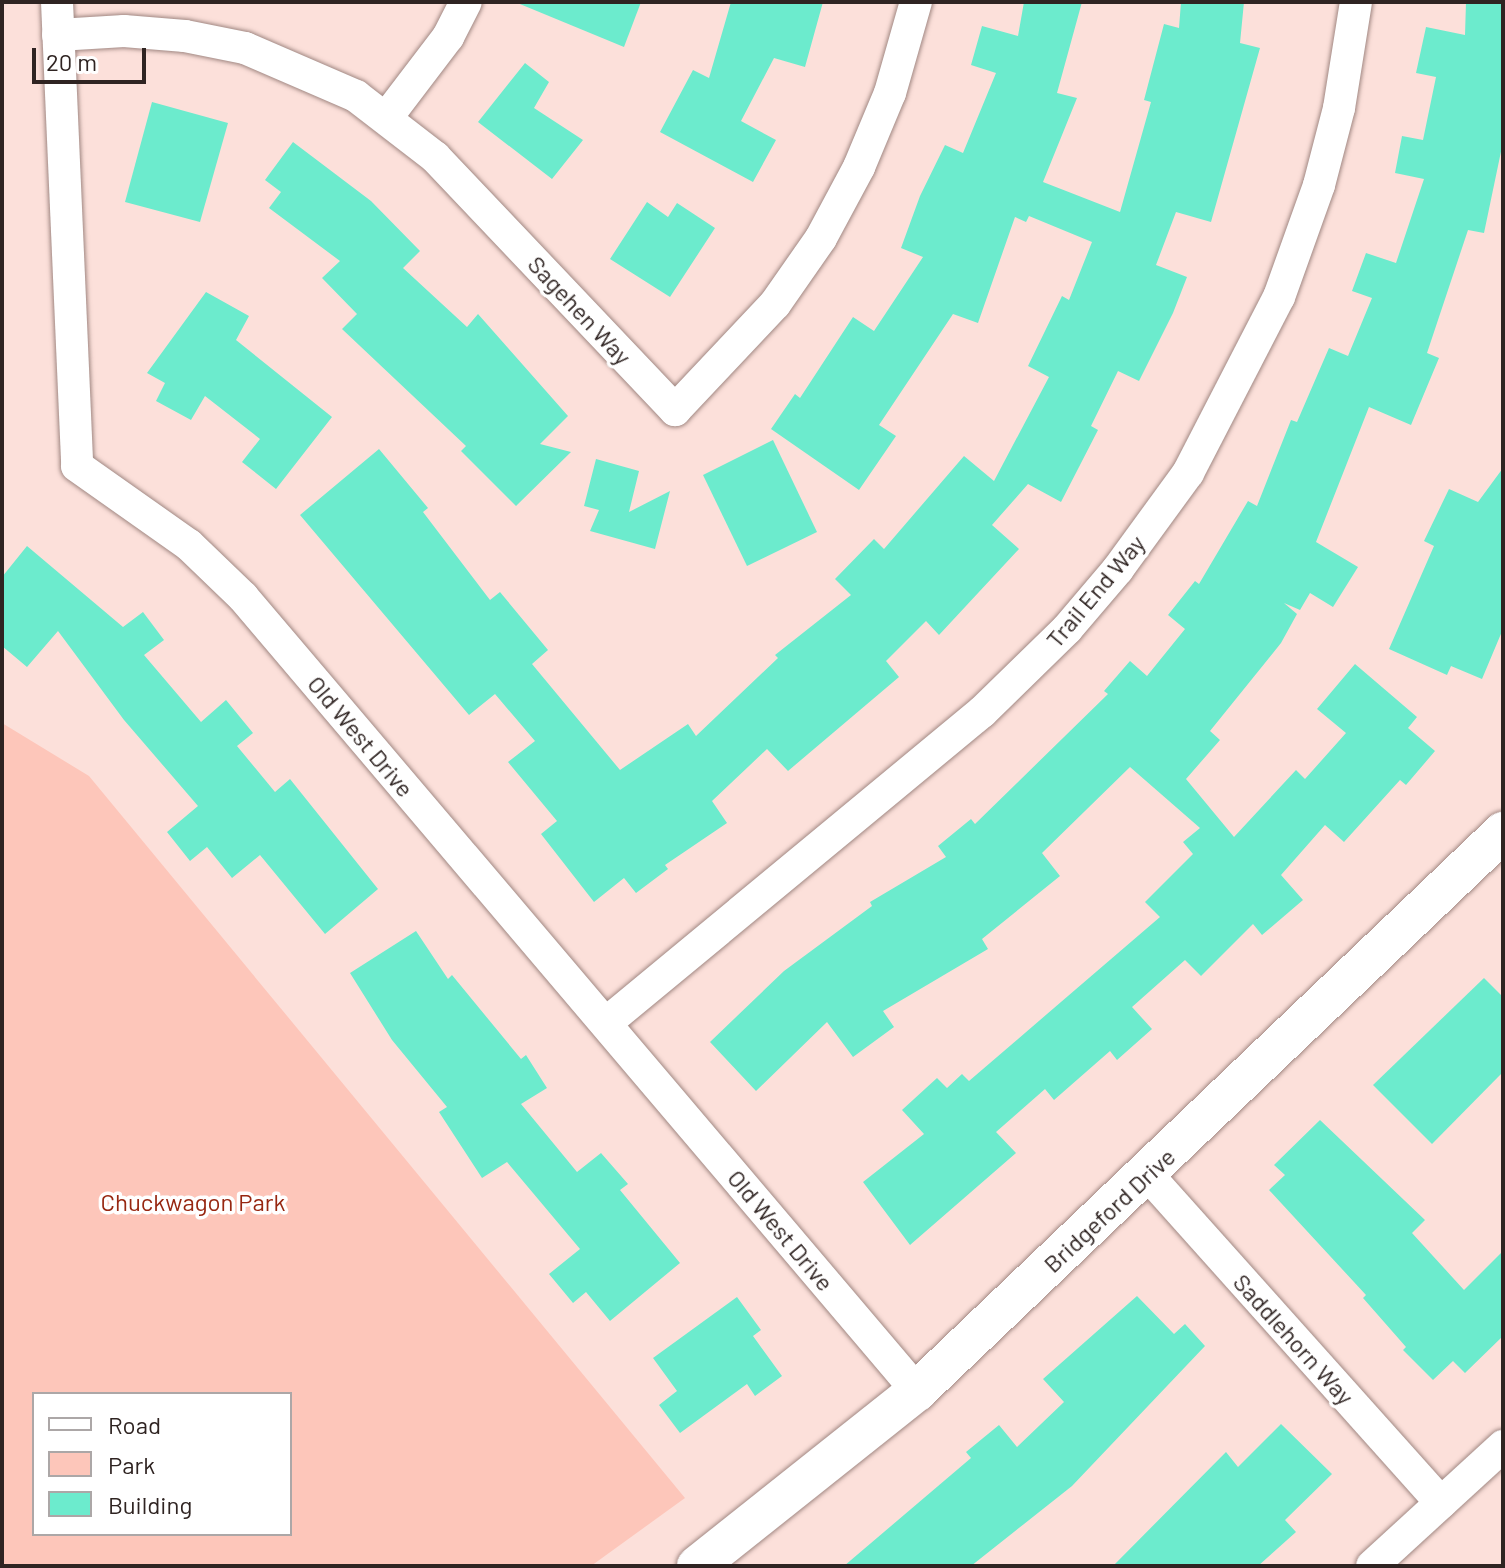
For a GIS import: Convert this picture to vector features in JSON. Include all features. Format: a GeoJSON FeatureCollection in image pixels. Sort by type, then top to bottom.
{"type":"FeatureCollection","features":[{"type":"Feature","properties":{"kind":"street","name":"Old West Drive"},"geometry":{"type":"LineString","coordinates":[[57,2],[77,466],[189,545],[243,597],[917,1391]]}},
{"type":"Feature","properties":{"kind":"street"},"geometry":{"type":"LineString","coordinates":[[387,117],[448,37],[466,2]]}},
{"type":"Feature","properties":{"kind":"street","name":"Sagehen Way"},"geometry":{"type":"LineString","coordinates":[[58,35],[124,31],[245,48],[303,69],[387,117],[435,157],[675,410],[775,304],[821,238],[859,167],[890,93],[916,2]]}},
{"type":"Feature","properties":{"kind":"street","name":"Trail End Way"},"geometry":{"type":"LineString","coordinates":[[606,1023],[982,712],[1067,629],[1118,569],[1188,473],[1279,297],[1319,185],[1339,108],[1356,2]]}},
{"type":"Feature","properties":{"kind":"street","name":"Bridgeford Drive"},"geometry":{"type":"LineString","coordinates":[[697,1566],[917,1391],[1503,832]]}},
{"type":"Feature","properties":{"kind":"street","name":"Saddlehorn Way"},"geometry":{"type":"LineString","coordinates":[[1147,1174],[1441,1503]]}},
{"type":"Feature","properties":{"kind":"street"},"geometry":{"type":"LineString","coordinates":[[1372,1566],[1503,1446]]}},
{"type":"Feature","properties":{"kind":"green space","name":"Chuckwagon Park"},"geometry":{"type":"Polygon","coordinates":[[[2,723],[89,776],[685,1498],[591,1566],[2,1566],[2,723]]]}},
{"type":"Feature","properties":{"kind":"building"},"geometry":{"type":"Polygon","coordinates":[[[515,2],[641,2],[624,47],[515,2]]]}},
{"type":"Feature","properties":{"kind":"building"},"geometry":{"type":"Polygon","coordinates":[[[731,2],[823,2],[805,67],[774,58],[741,121],[776,140],[753,182],[660,132],[693,70],[709,78],[731,2]]]}},
{"type":"Feature","properties":{"kind":"building"},"geometry":{"type":"Polygon","coordinates":[[[1024,2],[1082,2],[1057,93],[1077,98],[1043,182],[1120,212],[1151,102],[1144,100],[1164,24],[1179,28],[1181,2],[1244,2],[1240,43],[1260,48],[1211,222],[1176,212],[1156,265],[1187,277],[1173,313],[1139,381],[1118,371],[1091,426],[1098,430],[1061,502],[1028,484],[992,525],[1019,549],[939,635],[926,621],[886,661],[899,677],[788,771],[767,749],[712,801],[727,823],[665,865],[668,869],[636,893],[624,878],[594,902],[541,834],[557,821],[508,762],[535,741],[495,694],[469,715],[300,515],[379,449],[428,508],[423,512],[490,600],[500,592],[548,650],[532,664],[620,770],[688,724],[696,736],[778,658],[775,655],[851,595],[835,579],[874,539],[884,549],[964,456],[994,481],[1049,377],[1028,366],[1062,296],[1069,300],[1092,242],[1029,216],[1026,222],[1015,217],[978,323],[953,314],[879,425],[896,436],[859,490],[771,429],[795,394],[800,398],[853,317],[874,331],[923,257],[901,248],[920,196],[945,145],[963,153],[996,73],[971,65],[982,26],[1018,36],[1024,2]]]}},
{"type":"Feature","properties":{"kind":"building"},"geometry":{"type":"Polygon","coordinates":[[[1466,2],[1503,2],[1503,142],[1484,233],[1468,230],[1427,353],[1439,358],[1411,425],[1369,407],[1316,542],[1358,567],[1333,607],[1310,593],[1300,610],[1284,603],[1297,614],[1281,643],[1210,731],[1220,740],[1186,779],[1234,837],[1296,770],[1305,779],[1346,733],[1317,709],[1355,664],[1417,717],[1408,728],[1435,751],[1406,785],[1400,780],[1344,842],[1325,825],[1281,875],[1303,900],[1262,935],[1253,924],[1201,976],[1185,960],[1132,1007],[1152,1029],[1117,1060],[1110,1051],[1054,1100],[1045,1089],[996,1132],[1016,1153],[910,1245],[863,1182],[924,1134],[902,1110],[937,1078],[947,1088],[962,1074],[969,1081],[1160,917],[1145,902],[1193,854],[1183,842],[1200,828],[1130,767],[1042,853],[1060,876],[982,939],[988,949],[883,1011],[894,1027],[853,1057],[827,1022],[756,1091],[710,1042],[784,971],[872,906],[870,902],[946,857],[938,846],[971,819],[975,824],[1108,694],[1104,691],[1130,661],[1147,676],[1185,629],[1168,615],[1195,581],[1199,584],[1248,501],[1257,506],[1291,420],[1297,422],[1329,348],[1348,356],[1372,298],[1352,291],[1366,253],[1396,263],[1424,179],[1395,173],[1402,136],[1423,140],[1436,77],[1416,73],[1426,27],[1465,35],[1466,2]]]}},
{"type":"Feature","properties":{"kind":"building"},"geometry":{"type":"Polygon","coordinates":[[[525,63],[549,82],[534,108],[583,140],[552,179],[478,122],[525,63]]]}},
{"type":"Feature","properties":{"kind":"building"},"geometry":{"type":"Polygon","coordinates":[[[152,102],[228,123],[200,222],[125,202],[152,102]]]}},
{"type":"Feature","properties":{"kind":"building"},"geometry":{"type":"Polygon","coordinates":[[[293,142],[371,201],[420,251],[403,268],[467,327],[478,314],[568,416],[540,444],[571,452],[516,506],[461,451],[466,446],[342,329],[357,314],[322,278],[340,261],[269,208],[281,192],[265,180],[293,142]]]}},
{"type":"Feature","properties":{"kind":"building"},"geometry":{"type":"Polygon","coordinates":[[[647,202],[668,217],[677,203],[715,228],[670,297],[610,259],[647,202]]]}},
{"type":"Feature","properties":{"kind":"building"},"geometry":{"type":"Polygon","coordinates":[[[206,292],[249,316],[236,340],[332,417],[276,489],[242,462],[260,439],[205,396],[191,420],[156,401],[165,383],[147,373],[206,292]]]}},
{"type":"Feature","properties":{"kind":"building"},"geometry":{"type":"Polygon","coordinates":[[[773,440],[817,532],[747,566],[703,475],[773,440]]]}},
{"type":"Feature","properties":{"kind":"building"},"geometry":{"type":"Polygon","coordinates":[[[596,459],[639,471],[629,512],[670,491],[655,549],[590,531],[599,510],[584,506],[596,459]]]}},
{"type":"Feature","properties":{"kind":"building"},"geometry":{"type":"Polygon","coordinates":[[[1503,468],[1503,629],[1482,679],[1451,666],[1447,675],[1389,649],[1434,546],[1424,541],[1449,489],[1478,502],[1503,468]]]}},
{"type":"Feature","properties":{"kind":"building"},"geometry":{"type":"Polygon","coordinates":[[[27,546],[123,627],[143,612],[164,640],[144,655],[201,722],[226,700],[253,733],[237,746],[275,792],[290,779],[378,889],[325,934],[260,855],[232,878],[207,847],[190,861],[167,832],[198,806],[124,720],[58,631],[27,667],[2,646],[2,577],[27,546]]]}},
{"type":"Feature","properties":{"kind":"building"},"geometry":{"type":"Polygon","coordinates":[[[416,931],[448,979],[452,975],[521,1059],[526,1055],[547,1088],[521,1104],[577,1172],[601,1153],[628,1184],[620,1190],[680,1263],[610,1321],[586,1292],[573,1303],[549,1274],[580,1249],[507,1162],[482,1178],[439,1112],[447,1107],[392,1040],[350,973],[416,931]]]}},
{"type":"Feature","properties":{"kind":"building"},"geometry":{"type":"Polygon","coordinates":[[[1484,978],[1503,997],[1503,1072],[1432,1144],[1373,1085],[1484,978]]]}},
{"type":"Feature","properties":{"kind":"building"},"geometry":{"type":"Polygon","coordinates":[[[1320,1120],[1425,1220],[1412,1233],[1464,1290],[1503,1251],[1503,1336],[1465,1373],[1453,1361],[1433,1380],[1403,1350],[1406,1347],[1363,1298],[1366,1295],[1269,1190],[1285,1175],[1274,1165],[1320,1120]]]}},
{"type":"Feature","properties":{"kind":"building"},"geometry":{"type":"Polygon","coordinates":[[[1137,1296],[1174,1334],[1185,1324],[1205,1346],[1072,1486],[971,1566],[844,1566],[971,1458],[966,1452],[999,1425],[1017,1447],[1064,1402],[1043,1379],[1137,1296]]]}},
{"type":"Feature","properties":{"kind":"building"},"geometry":{"type":"Polygon","coordinates":[[[737,1297],[761,1330],[753,1336],[782,1376],[755,1396],[747,1384],[680,1433],[659,1405],[677,1391],[653,1358],[737,1297]]]}},
{"type":"Feature","properties":{"kind":"building"},"geometry":{"type":"Polygon","coordinates":[[[1281,1424],[1332,1474],[1285,1520],[1296,1532],[1258,1566],[1113,1566],[1226,1452],[1238,1467],[1281,1424]]]}}]}
